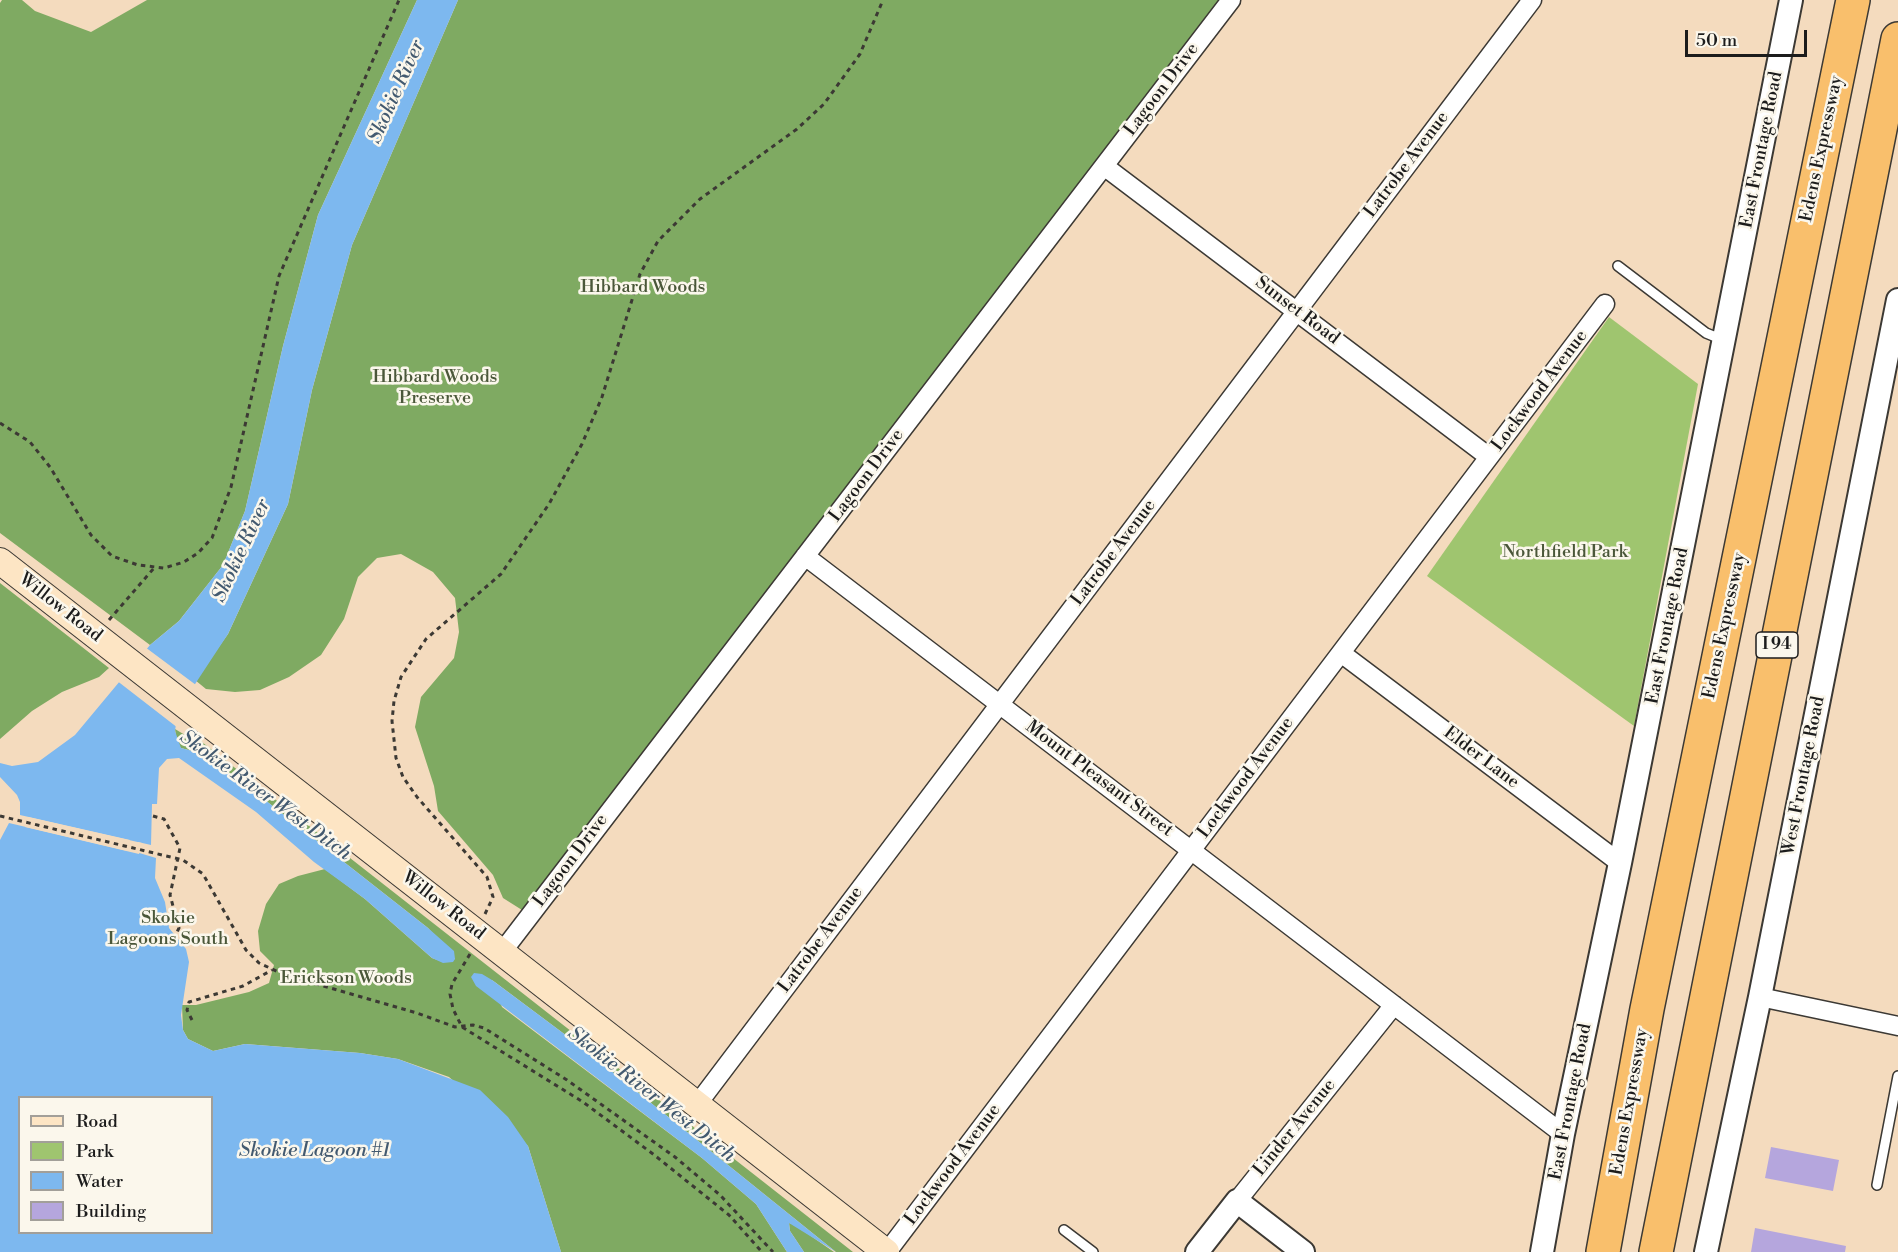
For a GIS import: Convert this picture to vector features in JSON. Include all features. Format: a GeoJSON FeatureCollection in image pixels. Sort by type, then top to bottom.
{"type":"FeatureCollection","features":[{"type":"Feature","properties":{"kind":"highway","name":"Edens Expressway"},"geometry":{"type":"LineString","coordinates":[[1603,1252],[1647,1009],[1853,0]]}},
{"type":"Feature","properties":{"kind":"highway","name":"I 94"},"geometry":{"type":"LineString","coordinates":[[1656,1252],[1898,39]]}},
{"type":"Feature","properties":{"kind":"highway"},"geometry":{"type":"LineString","coordinates":[[1597,1252],[1609,1220]]}},
{"type":"Feature","properties":{"kind":"main road","name":"Willow Road"},"geometry":{"type":"LineString","coordinates":[[0,561],[696,1106],[887,1252]]}},
{"type":"Feature","properties":{"kind":"street","name":"Lagoon Drive"},"geometry":{"type":"LineString","coordinates":[[502,952],[1232,0]]}},
{"type":"Feature","properties":{"kind":"street","name":"Latrobe Avenue"},"geometry":{"type":"LineString","coordinates":[[696,1106],[1532,0]]}},
{"type":"Feature","properties":{"kind":"street","name":"East Frontage Road"},"geometry":{"type":"LineString","coordinates":[[1542,1252],[1563,1134],[1725,341],[1791,0]]}},
{"type":"Feature","properties":{"kind":"street","name":"Sunset Road"},"geometry":{"type":"LineString","coordinates":[[1104,166],[1489,457]]}},
{"type":"Feature","properties":{"kind":"street","name":"West Frontage Road"},"geometry":{"type":"LineString","coordinates":[[1706,1252],[1760,997],[1898,300]]}},
{"type":"Feature","properties":{"kind":"street","name":"Lockwood Avenue"},"geometry":{"type":"LineString","coordinates":[[887,1252],[1605,304]]}},
{"type":"Feature","properties":{"kind":"street","name":"Mount Pleasant Street"},"geometry":{"type":"LineString","coordinates":[[806,556],[1563,1134]]}},
{"type":"Feature","properties":{"kind":"street","name":"Elder Lane"},"geometry":{"type":"LineString","coordinates":[[1341,653],[1620,863]]}},
{"type":"Feature","properties":{"kind":"street"},"geometry":{"type":"LineString","coordinates":[[1760,997],[1898,1026]]}},
{"type":"Feature","properties":{"kind":"street","name":"Linder Avenue"},"geometry":{"type":"LineString","coordinates":[[1197,1252],[1394,1005]]}},
{"type":"Feature","properties":{"kind":"street"},"geometry":{"type":"LineString","coordinates":[[1237,1201],[1303,1252]]}},
{"type":"Feature","properties":{"kind":"lane"},"geometry":{"type":"LineString","coordinates":[[1618,266],[1706,333],[1725,341]]}},
{"type":"Feature","properties":{"kind":"lane"},"geometry":{"type":"LineString","coordinates":[[1877,1185],[1898,1076]]}},
{"type":"Feature","properties":{"kind":"lane"},"geometry":{"type":"LineString","coordinates":[[1064,1230],[1093,1252]]}},
{"type":"Feature","properties":{"kind":"path"},"geometry":{"type":"LineString","coordinates":[[0,423],[30,442],[50,467],[91,535],[112,556],[138,565],[164,568],[184,562],[198,553],[212,538],[231,487],[279,276],[399,0]]}},
{"type":"Feature","properties":{"kind":"path"},"geometry":{"type":"LineString","coordinates":[[483,919],[493,897],[491,885],[417,797],[403,777],[396,758],[392,721],[401,677],[426,639],[501,574],[544,511],[582,444],[602,398],[640,274],[658,241],[692,205],[797,129],[824,104],[860,54],[883,0]]}},
{"type":"Feature","properties":{"kind":"path"},"geometry":{"type":"LineString","coordinates":[[108,621],[154,567]]}},
{"type":"Feature","properties":{"kind":"path"},"geometry":{"type":"LineString","coordinates":[[0,816],[179,858],[203,874],[246,950],[258,963],[272,970],[462,1027],[583,1102],[653,1154],[729,1215],[762,1252]]}},
{"type":"Feature","properties":{"kind":"path"},"geometry":{"type":"LineString","coordinates":[[153,816],[164,819],[180,848],[170,895],[179,928],[175,936]]}},
{"type":"Feature","properties":{"kind":"path"},"geometry":{"type":"LineString","coordinates":[[462,1027],[453,1009],[450,994],[452,984],[470,956]]}},
{"type":"Feature","properties":{"kind":"path"},"geometry":{"type":"LineString","coordinates":[[192,1020],[187,1010],[189,1002],[243,986],[272,970]]}},
{"type":"Feature","properties":{"kind":"path"},"geometry":{"type":"LineString","coordinates":[[462,1027],[473,1024],[484,1028],[635,1128],[720,1195],[773,1252]]}},
{"type":"Feature","properties":{"kind":"green space"},"geometry":{"type":"Polygon","coordinates":[[[2,0],[22,0],[35,11],[91,32],[147,0],[417,0],[318,215],[283,346],[245,511],[223,565],[179,621],[150,645],[0,533],[0,3],[2,0]]]}},
{"type":"Feature","properties":{"kind":"green space","name":"Hibbard Woods"},"geometry":{"type":"Polygon","coordinates":[[[458,0],[1220,0],[522,910],[503,898],[493,875],[438,811],[434,786],[415,727],[421,697],[454,658],[459,632],[455,598],[433,572],[401,554],[377,558],[358,577],[344,619],[321,655],[289,677],[260,690],[235,692],[206,689],[195,680],[228,634],[288,504],[312,390],[352,245],[458,0]]]}},
{"type":"Feature","properties":{"kind":"green space","name":"Northfield Park"},"geometry":{"type":"Polygon","coordinates":[[[1609,317],[1698,384],[1634,726],[1427,576],[1609,317]]]}},
{"type":"Feature","properties":{"kind":"green space"},"geometry":{"type":"Polygon","coordinates":[[[0,583],[109,668],[99,677],[62,692],[32,711],[0,739],[0,583]]]}},
{"type":"Feature","properties":{"kind":"green space","name":"Erickson Woods"},"geometry":{"type":"Polygon","coordinates":[[[175,729],[190,738],[193,735],[853,1252],[836,1252],[579,1045],[492,980],[502,1007],[702,1158],[756,1204],[787,1252],[561,1252],[528,1146],[449,1077],[398,1059],[360,1053],[245,1044],[213,1051],[188,1039],[183,1030],[182,1005],[196,1005],[249,992],[269,983],[274,965],[260,951],[258,931],[266,904],[279,884],[298,876],[325,869],[365,899],[432,958],[443,962],[455,959],[428,928],[251,789],[200,753],[181,748],[177,744],[175,729]]]}},
{"type":"Feature","properties":{"kind":"green space"},"geometry":{"type":"Polygon","coordinates":[[[789,1223],[834,1252],[804,1252],[790,1231],[789,1223]]]}},
{"type":"Feature","properties":{"kind":"water","name":"Skokie Lagoon #1"},"geometry":{"type":"Polygon","coordinates":[[[417,0],[458,0],[352,245],[312,390],[288,504],[228,634],[178,710],[175,731],[181,748],[200,753],[212,764],[251,789],[428,928],[454,951],[455,959],[453,962],[443,963],[432,958],[365,899],[314,862],[256,812],[179,758],[167,759],[159,768],[157,804],[152,804],[151,845],[138,842],[136,852],[156,858],[155,878],[165,902],[169,928],[186,949],[189,962],[181,1015],[183,1030],[188,1039],[213,1051],[245,1044],[360,1053],[398,1059],[480,1090],[508,1117],[528,1146],[561,1252],[0,1252],[0,840],[9,823],[128,851],[130,840],[20,815],[20,802],[17,795],[0,777],[0,763],[12,766],[38,762],[75,735],[150,645],[179,621],[223,565],[245,511],[283,346],[318,215],[417,0]]]}},
{"type":"Feature","properties":{"kind":"water"},"geometry":{"type":"Polygon","coordinates":[[[474,973],[482,974],[492,980],[579,1045],[836,1252],[789,1223],[790,1231],[804,1252],[787,1252],[756,1204],[702,1158],[476,986],[471,977],[474,973]]]}},
{"type":"Feature","properties":{"kind":"pier"},"geometry":{"type":"Polygon","coordinates":[[[145,647],[196,685],[181,711],[178,728],[116,680],[145,647]]]}},
{"type":"Feature","properties":{"kind":"pier"},"geometry":{"type":"Polygon","coordinates":[[[28,817],[142,843],[139,854],[25,827],[26,824],[126,847],[127,843],[27,820],[28,817]]]}},
{"type":"Feature","properties":{"kind":"building"},"geometry":{"type":"Polygon","coordinates":[[[1771,1147],[1839,1160],[1833,1191],[1765,1178],[1771,1147]]]}},
{"type":"Feature","properties":{"kind":"building"},"geometry":{"type":"Polygon","coordinates":[[[1755,1228],[1846,1246],[1845,1252],[1751,1252],[1755,1228]]]}},
{"type":"Feature","properties":{"kind":"water label","name":"Skokie River"},"geometry":{"type":"Point","coordinates":[397,92]}},
{"type":"Feature","properties":{"kind":"water label","name":"Skokie River"},"geometry":{"type":"Point","coordinates":[242,551]}},
{"type":"Feature","properties":{"kind":"water label","name":"Skokie River West Ditch"},"geometry":{"type":"Point","coordinates":[265,796]}},
{"type":"Feature","properties":{"kind":"water label","name":"Skokie River West Ditch"},"geometry":{"type":"Point","coordinates":[651,1095]}},
{"type":"Feature","properties":{"kind":"park label","name":"Hibbard Woods Preserve"},"geometry":{"type":"Point","coordinates":[435,388]}},
{"type":"Feature","properties":{"kind":"park label","name":"Skokie Lagoons South"},"geometry":{"type":"Point","coordinates":[168,929]}}]}
